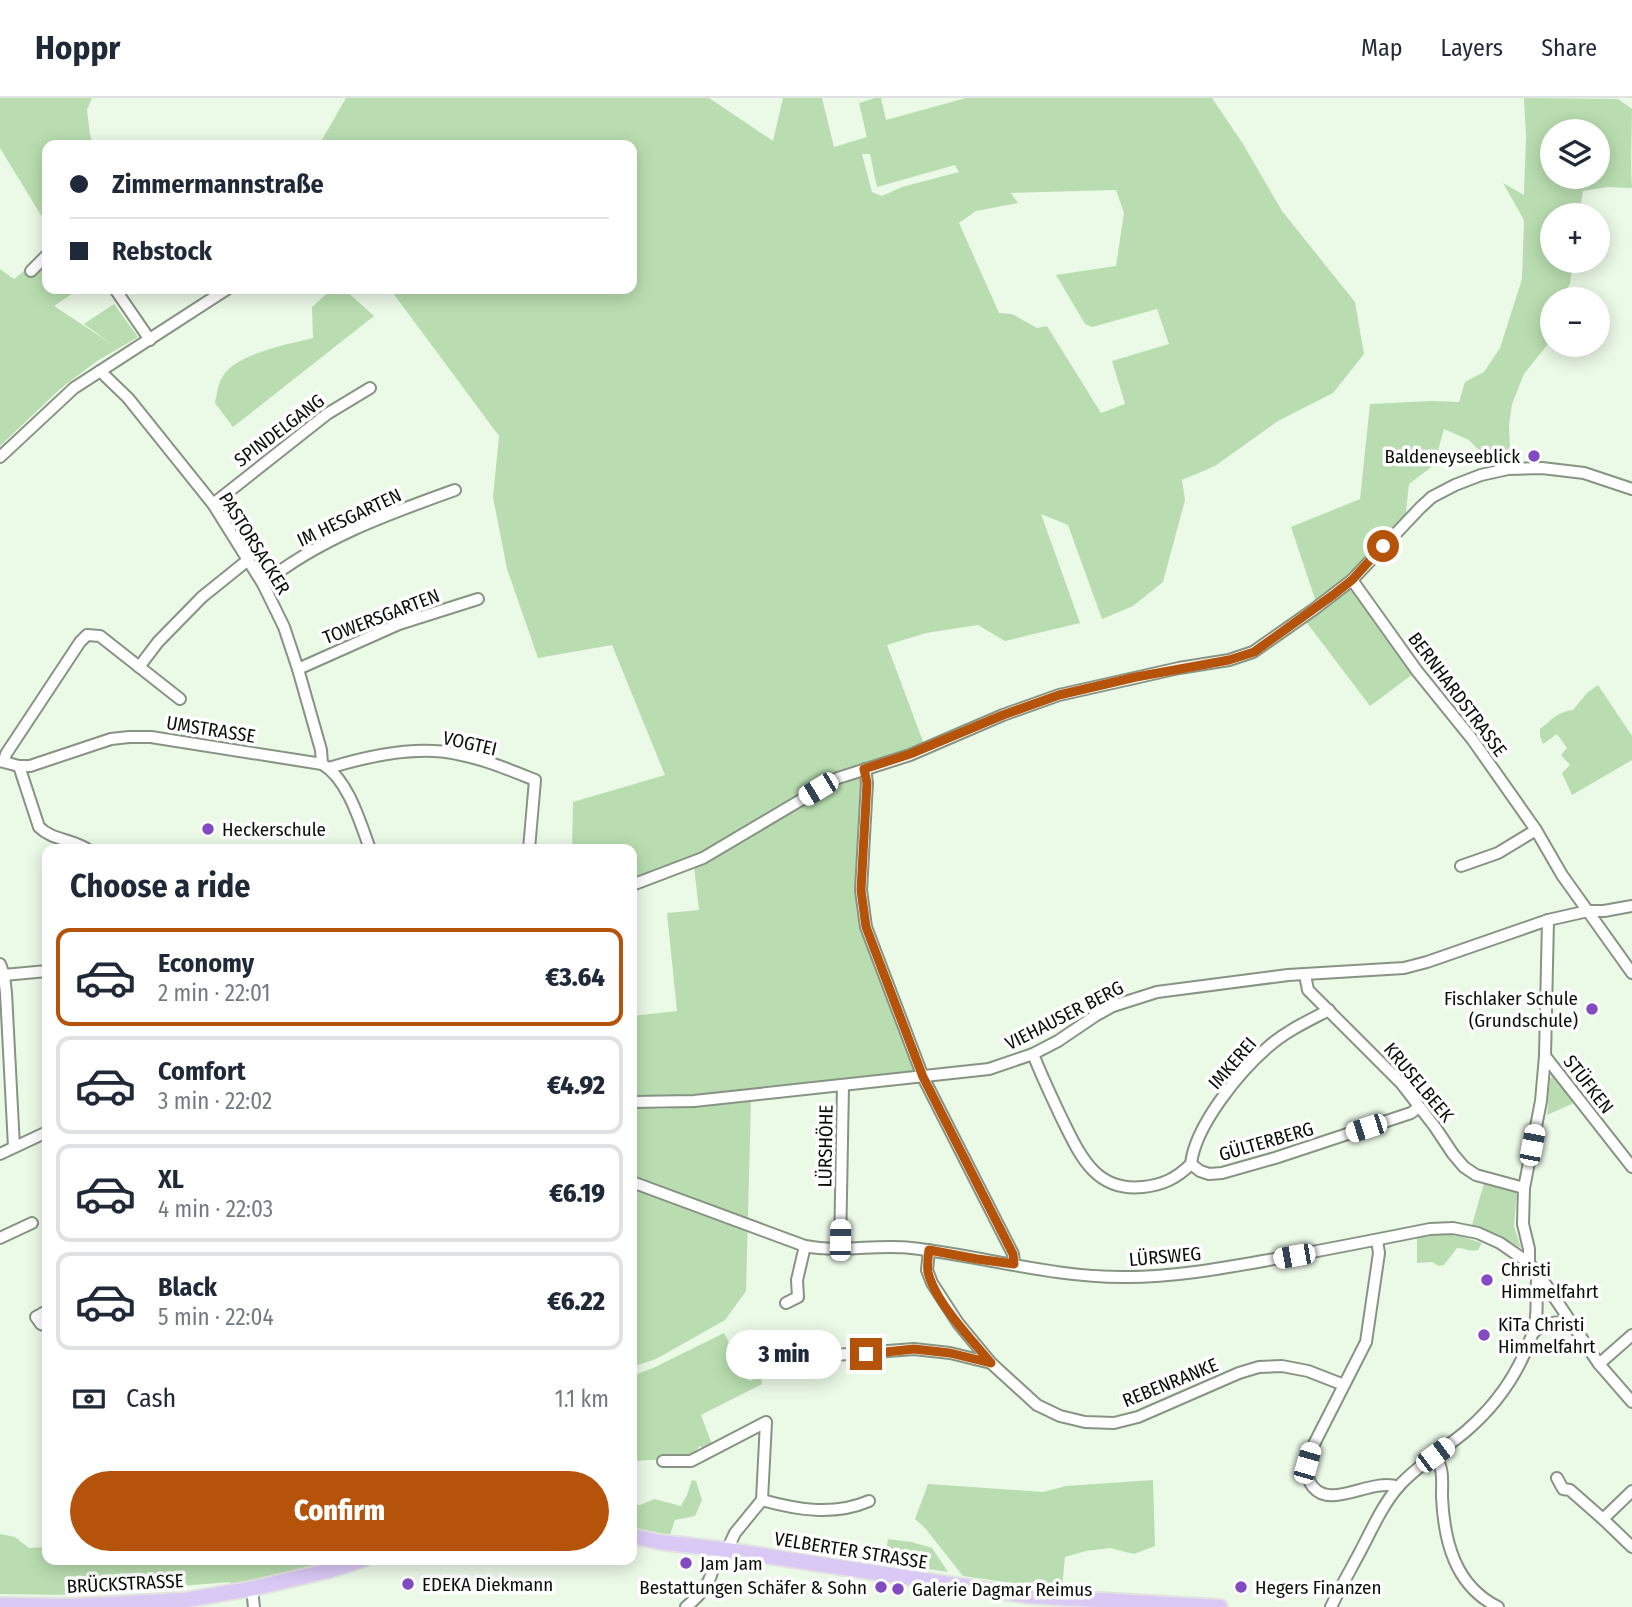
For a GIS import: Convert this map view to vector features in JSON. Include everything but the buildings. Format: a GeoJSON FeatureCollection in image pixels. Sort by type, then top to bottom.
{"type":"FeatureCollection","features":[{"type":"Feature","properties":{"kind":"main road","name":"VELBERTER STRASSE"},"geometry":{"type":"LineString","coordinates":[[637,1537],[1025,1596],[1220,1607]]}},
{"type":"Feature","properties":{"kind":"main road"},"geometry":{"type":"LineString","coordinates":[[252,1589],[346,1565]]}},
{"type":"Feature","properties":{"kind":"main road","name":"BRÜCKSTRASSE"},"geometry":{"type":"LineString","coordinates":[[0,1605],[185,1604],[252,1589]]}},
{"type":"Feature","properties":{"kind":"street"},"geometry":{"type":"LineString","coordinates":[[31,271],[42,260]]}},
{"type":"Feature","properties":{"kind":"street"},"geometry":{"type":"LineString","coordinates":[[118,294],[150,340]]}},
{"type":"Feature","properties":{"kind":"street"},"geometry":{"type":"LineString","coordinates":[[0,457],[75,388],[219,294]]}},
{"type":"Feature","properties":{"kind":"street","name":"PASTORSACKER"},"geometry":{"type":"LineString","coordinates":[[100,371],[128,398],[213,504],[263,584],[284,627],[298,668],[325,766]]}},
{"type":"Feature","properties":{"kind":"street","name":"SPINDELGANG"},"geometry":{"type":"LineString","coordinates":[[213,504],[327,414],[370,388]]}},
{"type":"Feature","properties":{"kind":"street"},"geometry":{"type":"LineString","coordinates":[[637,883],[703,858],[838,778],[910,754],[1003,715],[1059,695],[1229,660],[1254,652],[1352,580],[1420,508],[1432,497],[1455,485],[1508,469],[1556,469],[1596,476],[1632,489]]}},
{"type":"Feature","properties":{"kind":"street","name":"IM HESGARTEN"},"geometry":{"type":"LineString","coordinates":[[263,584],[291,564],[338,538],[379,518],[455,490]]}},
{"type":"Feature","properties":{"kind":"street"},"geometry":{"type":"LineString","coordinates":[[139,667],[158,642],[201,597],[248,560]]}},
{"type":"Feature","properties":{"kind":"street","name":"BERNHARDSTRASSE"},"geometry":{"type":"LineString","coordinates":[[1352,580],[1417,671],[1472,739],[1632,973]]}},
{"type":"Feature","properties":{"kind":"street","name":"TOWERSGARTEN"},"geometry":{"type":"LineString","coordinates":[[298,668],[399,624],[478,599]]}},
{"type":"Feature","properties":{"kind":"street"},"geometry":{"type":"LineString","coordinates":[[73,844],[45,834],[39,827],[19,766],[2,761],[84,636],[100,636],[180,699]]}},
{"type":"Feature","properties":{"kind":"street","name":"UMSTRASSE"},"geometry":{"type":"LineString","coordinates":[[19,766],[30,766],[111,739],[129,737],[151,737],[325,766]]}},
{"type":"Feature","properties":{"kind":"street","name":"VOGTEI"},"geometry":{"type":"LineString","coordinates":[[325,766],[425,751],[449,752],[480,759],[535,780],[529,844]]}},
{"type":"Feature","properties":{"kind":"street"},"geometry":{"type":"LineString","coordinates":[[325,766],[348,795],[368,844]]}},
{"type":"Feature","properties":{"kind":"street"},"geometry":{"type":"LineString","coordinates":[[864,769],[867,783],[861,890],[866,927],[923,1077],[1013,1254],[1014,1264]]}},
{"type":"Feature","properties":{"kind":"street"},"geometry":{"type":"LineString","coordinates":[[1461,866],[1498,853],[1536,830]]}},
{"type":"Feature","properties":{"kind":"street","name":"VIEHAUSER BERG"},"geometry":{"type":"LineString","coordinates":[[637,1102],[694,1101],[989,1069],[1033,1054],[1113,1006],[1157,992],[1305,975],[1404,968],[1548,920],[1632,905]]}},
{"type":"Feature","properties":{"kind":"street"},"geometry":{"type":"LineString","coordinates":[[1529,1263],[1529,1249],[1523,1224],[1524,1188],[1541,1101],[1545,1056],[1548,920]]}},
{"type":"Feature","properties":{"kind":"street"},"geometry":{"type":"LineString","coordinates":[[15,1147],[2,970],[42,971]]}},
{"type":"Feature","properties":{"kind":"street","name":"KRUSELBEEK"},"geometry":{"type":"LineString","coordinates":[[1305,975],[1308,990],[1401,1083],[1464,1167],[1476,1175],[1524,1188]]}},
{"type":"Feature","properties":{"kind":"street","name":"IMKEREI"},"geometry":{"type":"LineString","coordinates":[[1191,1164],[1195,1145],[1207,1122],[1247,1067],[1278,1039],[1329,1010]]}},
{"type":"Feature","properties":{"kind":"street"},"geometry":{"type":"LineString","coordinates":[[1033,1054],[1072,1140],[1082,1158],[1095,1172],[1118,1185],[1136,1188],[1155,1186],[1171,1180],[1191,1164]]}},
{"type":"Feature","properties":{"kind":"street","name":"STÜFKEN"},"geometry":{"type":"LineString","coordinates":[[1545,1056],[1632,1167]]}},
{"type":"Feature","properties":{"kind":"street","name":"LÜRSHÖHE"},"geometry":{"type":"LineString","coordinates":[[840,1250],[843,1085]]}},
{"type":"Feature","properties":{"kind":"street","name":"GÜLTERBERG"},"geometry":{"type":"LineString","coordinates":[[1191,1164],[1209,1174],[1222,1173],[1411,1113],[1419,1107]]}},
{"type":"Feature","properties":{"kind":"street"},"geometry":{"type":"LineString","coordinates":[[0,1154],[42,1134]]}},
{"type":"Feature","properties":{"kind":"street","name":"LÜRSWEG"},"geometry":{"type":"LineString","coordinates":[[637,1184],[805,1246],[840,1250],[905,1247],[1124,1278],[1228,1267],[1430,1229],[1453,1228],[1470,1231],[1489,1237],[1529,1263],[1599,1364],[1632,1402]]}},
{"type":"Feature","properties":{"kind":"street"},"geometry":{"type":"LineString","coordinates":[[0,1238],[32,1223]]}},
{"type":"Feature","properties":{"kind":"street"},"geometry":{"type":"LineString","coordinates":[[1377,1240],[1379,1253],[1369,1329],[1362,1352],[1311,1450],[1307,1473],[1310,1485],[1329,1495],[1342,1495],[1377,1484],[1398,1487]]}},
{"type":"Feature","properties":{"kind":"street"},"geometry":{"type":"LineString","coordinates":[[786,1303],[798,1297],[797,1280],[805,1246]]}},
{"type":"Feature","properties":{"kind":"street","name":"REBENRANKE"},"geometry":{"type":"LineString","coordinates":[[929,1250],[928,1270],[932,1283],[958,1323],[991,1363],[1037,1405],[1060,1416],[1085,1422],[1114,1423],[1138,1417],[1259,1367],[1282,1366],[1308,1371],[1344,1385]]}},
{"type":"Feature","properties":{"kind":"street"},"geometry":{"type":"LineString","coordinates":[[1331,1607],[1372,1529],[1398,1487],[1484,1415],[1502,1394],[1533,1333],[1537,1316],[1538,1274]]}},
{"type":"Feature","properties":{"kind":"street"},"geometry":{"type":"LineString","coordinates":[[1533,1333],[1549,1322],[1571,1323]]}},
{"type":"Feature","properties":{"kind":"street"},"geometry":{"type":"LineString","coordinates":[[1599,1364],[1632,1335]]}},
{"type":"Feature","properties":{"kind":"street"},"geometry":{"type":"LineString","coordinates":[[768,1356],[822,1356],[914,1349],[950,1353],[991,1363]]}},
{"type":"Feature","properties":{"kind":"street"},"geometry":{"type":"LineString","coordinates":[[663,1461],[691,1461],[766,1422],[762,1500]]}},
{"type":"Feature","properties":{"kind":"street"},"geometry":{"type":"LineString","coordinates":[[1435,1455],[1442,1468],[1444,1519],[1452,1558],[1459,1573],[1471,1587],[1498,1607]]}},
{"type":"Feature","properties":{"kind":"street"},"geometry":{"type":"LineString","coordinates":[[1556,1478],[1563,1489],[1570,1490],[1632,1547]]}},
{"type":"Feature","properties":{"kind":"street"},"geometry":{"type":"LineString","coordinates":[[1603,1520],[1632,1491]]}},
{"type":"Feature","properties":{"kind":"street","name":"VELBERTER STRASSE"},"geometry":{"type":"LineString","coordinates":[[722,1549],[762,1500],[791,1508],[817,1511],[856,1507],[869,1501]]}},
{"type":"Feature","properties":{"kind":"street"},"geometry":{"type":"LineString","coordinates":[[686,1607],[708,1584],[722,1549]]}},
{"type":"Feature","properties":{"kind":"street"},"geometry":{"type":"LineString","coordinates":[[252,1589],[254,1607]]}},
{"type":"Feature","properties":{"kind":"green space"},"geometry":{"type":"Polygon","coordinates":[[[0,98],[92,98],[87,110],[92,140],[42,140],[42,217],[0,148],[0,98]]]}},
{"type":"Feature","properties":{"kind":"green space"},"geometry":{"type":"Polygon","coordinates":[[[346,98],[709,98],[773,141],[783,98],[822,98],[834,147],[867,137],[859,103],[875,98],[881,98],[886,120],[966,98],[1212,98],[1243,144],[1282,211],[1355,302],[1364,354],[1333,393],[1278,421],[1215,466],[1182,480],[1185,500],[1163,582],[1133,606],[1102,619],[1068,525],[1041,514],[1080,623],[1005,641],[978,625],[926,633],[887,645],[925,747],[857,765],[713,849],[637,878],[637,844],[572,844],[573,802],[665,775],[612,645],[538,658],[507,569],[493,497],[499,436],[394,294],[637,294],[637,140],[322,140],[346,98]],[[862,154],[872,192],[882,196],[902,187],[959,172],[955,165],[877,187],[870,154],[862,154]],[[1116,190],[1011,193],[1018,203],[976,211],[959,223],[999,313],[1012,314],[1037,328],[1047,326],[1101,413],[1125,404],[1112,361],[1169,344],[1157,309],[1092,327],[1085,324],[1056,275],[1116,266],[1124,213],[1116,190]]]}},
{"type":"Feature","properties":{"kind":"green space"},"geometry":{"type":"Polygon","coordinates":[[[1524,98],[1618,99],[1632,109],[1632,188],[1610,187],[1610,119],[1540,119],[1540,189],[1595,189],[1583,191],[1581,203],[1540,203],[1540,273],[1571,273],[1568,287],[1540,287],[1540,354],[1524,374],[1512,404],[1509,425],[1510,449],[1516,457],[1516,466],[1489,461],[1469,440],[1444,429],[1434,465],[1409,484],[1406,512],[1409,518],[1363,565],[1317,605],[1291,527],[1360,499],[1370,404],[1459,402],[1465,382],[1484,372],[1500,348],[1522,279],[1524,220],[1503,183],[1524,195],[1524,98]]]}},
{"type":"Feature","properties":{"kind":"green space"},"geometry":{"type":"Polygon","coordinates":[[[42,266],[42,294],[72,294],[54,306],[113,345],[84,324],[114,304],[138,337],[97,361],[60,389],[0,446],[0,269],[14,279],[29,267],[34,271],[42,266]]]}},
{"type":"Feature","properties":{"kind":"green space"},"geometry":{"type":"Polygon","coordinates":[[[326,294],[350,294],[374,316],[233,427],[215,403],[223,376],[230,368],[251,356],[313,338],[312,307],[326,294]]]}},
{"type":"Feature","properties":{"kind":"green space"},"geometry":{"type":"Polygon","coordinates":[[[1353,582],[1417,671],[1370,706],[1304,619],[1353,582]]]}},
{"type":"Feature","properties":{"kind":"green space"},"geometry":{"type":"Polygon","coordinates":[[[1598,685],[1632,736],[1632,760],[1572,795],[1562,773],[1570,765],[1561,755],[1567,748],[1557,734],[1543,744],[1540,729],[1559,714],[1573,710],[1587,693],[1598,685]]]}},
{"type":"Feature","properties":{"kind":"green space"},"geometry":{"type":"Polygon","coordinates":[[[874,768],[859,916],[918,1073],[666,1098],[637,1095],[637,1015],[677,1011],[667,913],[699,910],[694,867],[815,796],[874,768]]]}},
{"type":"Feature","properties":{"kind":"green space"},"geometry":{"type":"Polygon","coordinates":[[[1552,1076],[1574,1103],[1547,1115],[1550,1079],[1552,1076]]]}},
{"type":"Feature","properties":{"kind":"green space"},"geometry":{"type":"Polygon","coordinates":[[[751,1100],[746,1291],[725,1320],[656,1359],[637,1365],[637,1107],[665,1109],[751,1100]]]}},
{"type":"Feature","properties":{"kind":"green space"},"geometry":{"type":"Polygon","coordinates":[[[1484,1183],[1517,1192],[1514,1226],[1521,1248],[1472,1225],[1484,1183]]]}},
{"type":"Feature","properties":{"kind":"green space"},"geometry":{"type":"Polygon","coordinates":[[[1445,1234],[1482,1243],[1478,1250],[1457,1248],[1444,1265],[1439,1266],[1432,1262],[1417,1263],[1417,1238],[1445,1234]]]}},
{"type":"Feature","properties":{"kind":"green space"},"geometry":{"type":"Polygon","coordinates":[[[724,1333],[749,1381],[761,1377],[762,1384],[701,1415],[713,1447],[704,1450],[700,1446],[690,1458],[637,1461],[637,1374],[724,1333]]]}},
{"type":"Feature","properties":{"kind":"green space"},"geometry":{"type":"Polygon","coordinates":[[[692,1480],[696,1481],[702,1500],[695,1516],[675,1520],[670,1535],[637,1529],[637,1505],[654,1499],[681,1506],[692,1480]]]}},
{"type":"Feature","properties":{"kind":"green space"},"geometry":{"type":"Polygon","coordinates":[[[1153,1480],[1155,1546],[1134,1554],[1110,1548],[1065,1557],[1062,1589],[963,1576],[915,1519],[928,1484],[1043,1492],[1066,1486],[1153,1480]]]}},
{"type":"Feature","properties":{"kind":"green space"},"geometry":{"type":"Polygon","coordinates":[[[0,1534],[15,1537],[29,1548],[42,1547],[42,1565],[316,1565],[231,1585],[230,1582],[70,1595],[0,1594],[0,1534]]]}},
{"type":"Feature","properties":{"kind":"green space"},"geometry":{"type":"Polygon","coordinates":[[[888,1539],[932,1548],[948,1572],[884,1562],[888,1539]]]}},
{"type":"Feature","properties":{"kind":"place","name":"Baldeneyseeblick"},"geometry":{"type":"Point","coordinates":[1534,456]}},
{"type":"Feature","properties":{"kind":"place","name":"Heckerschule"},"geometry":{"type":"Point","coordinates":[208,829]}},
{"type":"Feature","properties":{"kind":"place","name":"Fischlaker Schule (Grundschule)"},"geometry":{"type":"Point","coordinates":[1592,1009]}},
{"type":"Feature","properties":{"kind":"place","name":"Christi Himmelfahrt"},"geometry":{"type":"Point","coordinates":[1487,1280]}},
{"type":"Feature","properties":{"kind":"place","name":"KiTa Christi Himmelfahrt"},"geometry":{"type":"Point","coordinates":[1484,1335]}},
{"type":"Feature","properties":{"kind":"place","name":"Jam Jam"},"geometry":{"type":"Point","coordinates":[686,1563]}},
{"type":"Feature","properties":{"kind":"place","name":"EDEKA Diekmann"},"geometry":{"type":"Point","coordinates":[408,1584]}},
{"type":"Feature","properties":{"kind":"place","name":"Bestattungen Schäfer & Sohn"},"geometry":{"type":"Point","coordinates":[881,1587]}},
{"type":"Feature","properties":{"kind":"place","name":"Hegers Finanzen"},"geometry":{"type":"Point","coordinates":[1241,1587]}},
{"type":"Feature","properties":{"kind":"place","name":"Galerie Dagmar Reimus"},"geometry":{"type":"Point","coordinates":[898,1589]}},
{"type":"Feature","properties":{"kind":"route"},"geometry":{"type":"LineString","coordinates":[[866,1354],[914,1349],[950,1353],[991,1363],[958,1323],[932,1283],[928,1270],[929,1250],[1014,1264],[1013,1254],[923,1077],[866,927],[861,890],[867,783],[864,769],[927,748],[960,732],[1059,695],[1115,681],[1229,660],[1254,652],[1352,580],[1383,546]]}}]}
